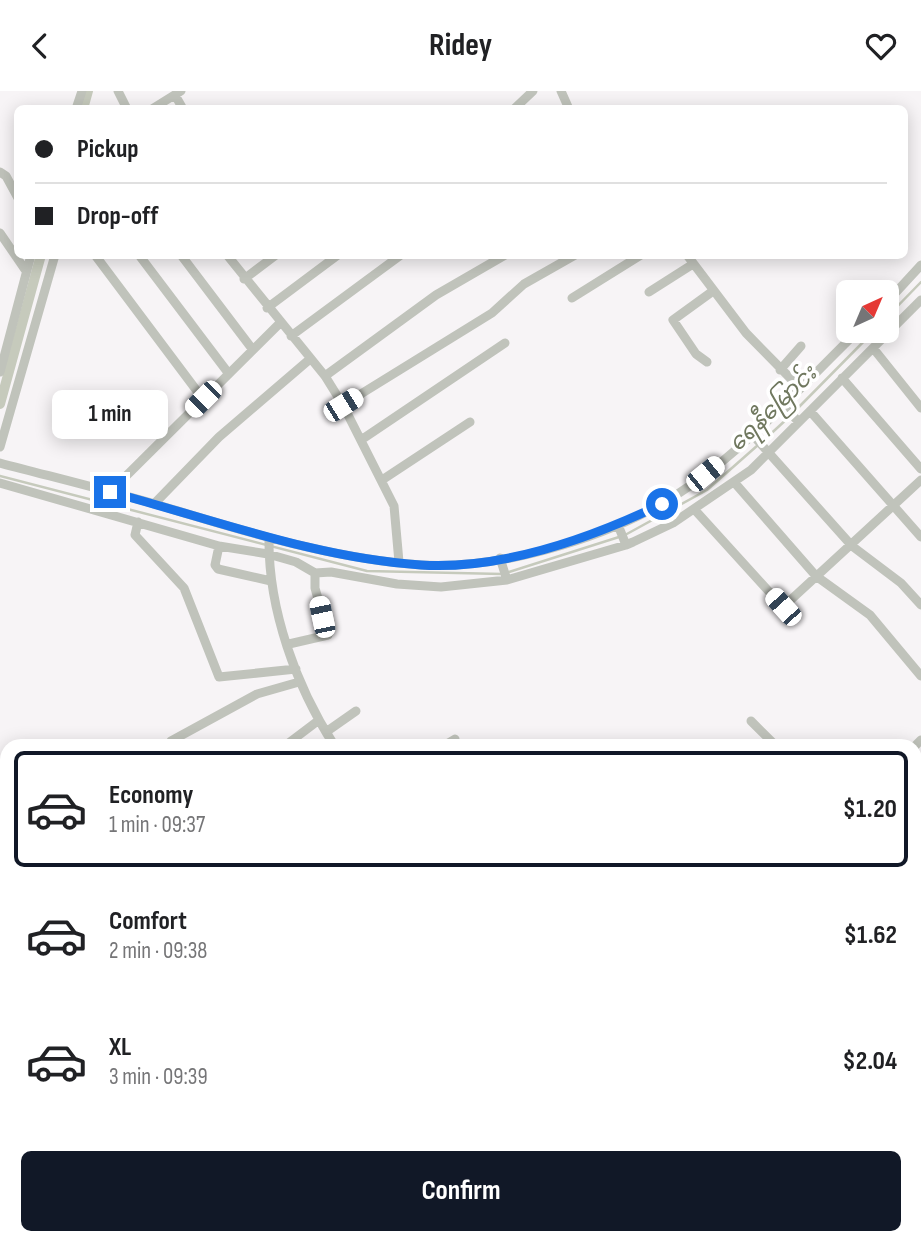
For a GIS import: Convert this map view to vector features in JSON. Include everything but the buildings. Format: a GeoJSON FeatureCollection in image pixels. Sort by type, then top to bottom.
{"type":"FeatureCollection","features":[{"type":"Feature","properties":{"kind":"street"},"geometry":{"type":"LineString","coordinates":[[518,105],[533,91]]}},
{"type":"Feature","properties":{"kind":"street"},"geometry":{"type":"LineString","coordinates":[[158,105],[178,93]]}},
{"type":"Feature","properties":{"kind":"street"},"geometry":{"type":"LineString","coordinates":[[0,173],[6,177],[14,191]]}},
{"type":"Feature","properties":{"kind":"street"},"geometry":{"type":"LineString","coordinates":[[0,233],[14,253]]}},
{"type":"Feature","properties":{"kind":"street"},"geometry":{"type":"LineString","coordinates":[[18,259],[26,271]]}},
{"type":"Feature","properties":{"kind":"street"},"geometry":{"type":"LineString","coordinates":[[0,372],[30,259]]}},
{"type":"Feature","properties":{"kind":"street"},"geometry":{"type":"LineString","coordinates":[[0,447],[54,259]]}},
{"type":"Feature","properties":{"kind":"street"},"geometry":{"type":"LineString","coordinates":[[98,259],[203,399]]}},
{"type":"Feature","properties":{"kind":"street"},"geometry":{"type":"LineString","coordinates":[[142,259],[229,374]]}},
{"type":"Feature","properties":{"kind":"street"},"geometry":{"type":"LineString","coordinates":[[184,259],[253,350]]}},
{"type":"Feature","properties":{"kind":"street"},"geometry":{"type":"LineString","coordinates":[[230,259],[325,376],[343,405],[394,506],[399,562]]}},
{"type":"Feature","properties":{"kind":"street"},"geometry":{"type":"LineString","coordinates":[[244,279],[271,259]]}},
{"type":"Feature","properties":{"kind":"street"},"geometry":{"type":"LineString","coordinates":[[267,308],[333,259]]}},
{"type":"Feature","properties":{"kind":"street"},"geometry":{"type":"LineString","coordinates":[[291,336],[396,259]]}},
{"type":"Feature","properties":{"kind":"street"},"geometry":{"type":"LineString","coordinates":[[325,376],[436,295],[498,259]]}},
{"type":"Feature","properties":{"kind":"street"},"geometry":{"type":"LineString","coordinates":[[343,405],[492,313],[524,284],[568,259]]}},
{"type":"Feature","properties":{"kind":"street"},"geometry":{"type":"LineString","coordinates":[[572,298],[635,259]]}},
{"type":"Feature","properties":{"kind":"street"},"geometry":{"type":"LineString","coordinates":[[688,259],[711,293],[796,390]]}},
{"type":"Feature","properties":{"kind":"street"},"geometry":{"type":"LineString","coordinates":[[649,292],[691,266]]}},
{"type":"Feature","properties":{"kind":"street"},"geometry":{"type":"LineString","coordinates":[[900,289],[920,269]]}},
{"type":"Feature","properties":{"kind":"street"},"geometry":{"type":"LineString","coordinates":[[707,362],[696,353],[673,320],[711,293]]}},
{"type":"Feature","properties":{"kind":"street"},"geometry":{"type":"LineString","coordinates":[[0,483],[219,546],[268,553],[296,562],[315,573],[331,572],[372,580],[442,587],[507,580],[625,543],[694,509],[734,482],[810,411],[921,300]]}},
{"type":"Feature","properties":{"kind":"street"},"geometry":{"type":"LineString","coordinates":[[110,492],[280,323]]}},
{"type":"Feature","properties":{"kind":"street"},"geometry":{"type":"LineString","coordinates":[[361,440],[505,343]]}},
{"type":"Feature","properties":{"kind":"street"},"geometry":{"type":"LineString","coordinates":[[0,463],[154,504],[269,539],[331,552],[399,562],[467,564],[500,560],[619,526],[692,485],[754,435],[845,343]]}},
{"type":"Feature","properties":{"kind":"street"},"geometry":{"type":"LineString","coordinates":[[780,370],[801,346]]}},
{"type":"Feature","properties":{"kind":"street"},"geometry":{"type":"LineString","coordinates":[[873,348],[921,408]]}},
{"type":"Feature","properties":{"kind":"street"},"geometry":{"type":"LineString","coordinates":[[154,504],[219,437],[310,359]]}},
{"type":"Feature","properties":{"kind":"street"},"geometry":{"type":"LineString","coordinates":[[842,378],[921,469]]}},
{"type":"Feature","properties":{"kind":"street"},"geometry":{"type":"LineString","coordinates":[[783,406],[798,421]]}},
{"type":"Feature","properties":{"kind":"street"},"geometry":{"type":"LineString","coordinates":[[810,411],[921,537]]}},
{"type":"Feature","properties":{"kind":"street"},"geometry":{"type":"LineString","coordinates":[[382,480],[470,422]]}},
{"type":"Feature","properties":{"kind":"street"},"geometry":{"type":"LineString","coordinates":[[754,435],[852,546],[901,583],[921,605]]}},
{"type":"Feature","properties":{"kind":"street"},"geometry":{"type":"LineString","coordinates":[[694,509],[783,607],[921,480]]}},
{"type":"Feature","properties":{"kind":"street"},"geometry":{"type":"LineString","coordinates":[[734,482],[816,576],[870,615],[921,676]]}},
{"type":"Feature","properties":{"kind":"street"},"geometry":{"type":"LineString","coordinates":[[138,523],[135,535],[169,570],[193,605],[219,677],[296,669]]}},
{"type":"Feature","properties":{"kind":"street"},"geometry":{"type":"LineString","coordinates":[[619,526],[625,543]]}},
{"type":"Feature","properties":{"kind":"street"},"geometry":{"type":"LineString","coordinates":[[269,539],[271,581],[296,669],[302,688],[330,739]]}},
{"type":"Feature","properties":{"kind":"street"},"geometry":{"type":"LineString","coordinates":[[219,546],[215,565],[218,569],[271,581]]}},
{"type":"Feature","properties":{"kind":"street"},"geometry":{"type":"LineString","coordinates":[[500,560],[506,577]]}},
{"type":"Feature","properties":{"kind":"street"},"geometry":{"type":"LineString","coordinates":[[289,644],[328,635],[315,573]]}},
{"type":"Feature","properties":{"kind":"street"},"geometry":{"type":"LineString","coordinates":[[175,739],[257,694],[302,688]]}},
{"type":"Feature","properties":{"kind":"street"},"geometry":{"type":"LineString","coordinates":[[326,732],[356,711]]}},
{"type":"Feature","properties":{"kind":"street"},"geometry":{"type":"LineString","coordinates":[[294,739],[319,720]]}},
{"type":"Feature","properties":{"kind":"street"},"geometry":{"type":"LineString","coordinates":[[751,721],[769,739]]}},
{"type":"Feature","properties":{"kind":"waterway"},"geometry":{"type":"LineString","coordinates":[[84,105],[88,91]]}},
{"type":"Feature","properties":{"kind":"waterway"},"geometry":{"type":"LineString","coordinates":[[0,404],[40,259]]}},
{"type":"Feature","properties":{"kind":"waterway","name":"ရေနီမြောင်း"},"geometry":{"type":"LineString","coordinates":[[900,304],[921,282]]}},
{"type":"Feature","properties":{"kind":"waterway","name":"ရေနီမြောင်း"},"geometry":{"type":"LineString","coordinates":[[794,412],[862,343]]}},
{"type":"Feature","properties":{"kind":"waterway","name":"ရေနီမြောင်း"},"geometry":{"type":"LineString","coordinates":[[763,441],[789,417]]}},
{"type":"Feature","properties":{"kind":"waterway","name":"ရေနီမြောင်း"},"geometry":{"type":"LineString","coordinates":[[625,535],[707,490],[758,445]]}},
{"type":"Feature","properties":{"kind":"waterway","name":"ရေနီမြောင်း"},"geometry":{"type":"LineString","coordinates":[[0,476],[367,571],[502,574]]}},
{"type":"Feature","properties":{"kind":"waterway","name":"ရေနီမြောင်း"},"geometry":{"type":"LineString","coordinates":[[509,572],[619,537]]}},
{"type":"Feature","properties":{"kind":"route"},"geometry":{"type":"LineString","coordinates":[[110,492],[287,542],[331,552],[422,565],[467,564],[547,548],[618,525],[662,504]]}}]}
